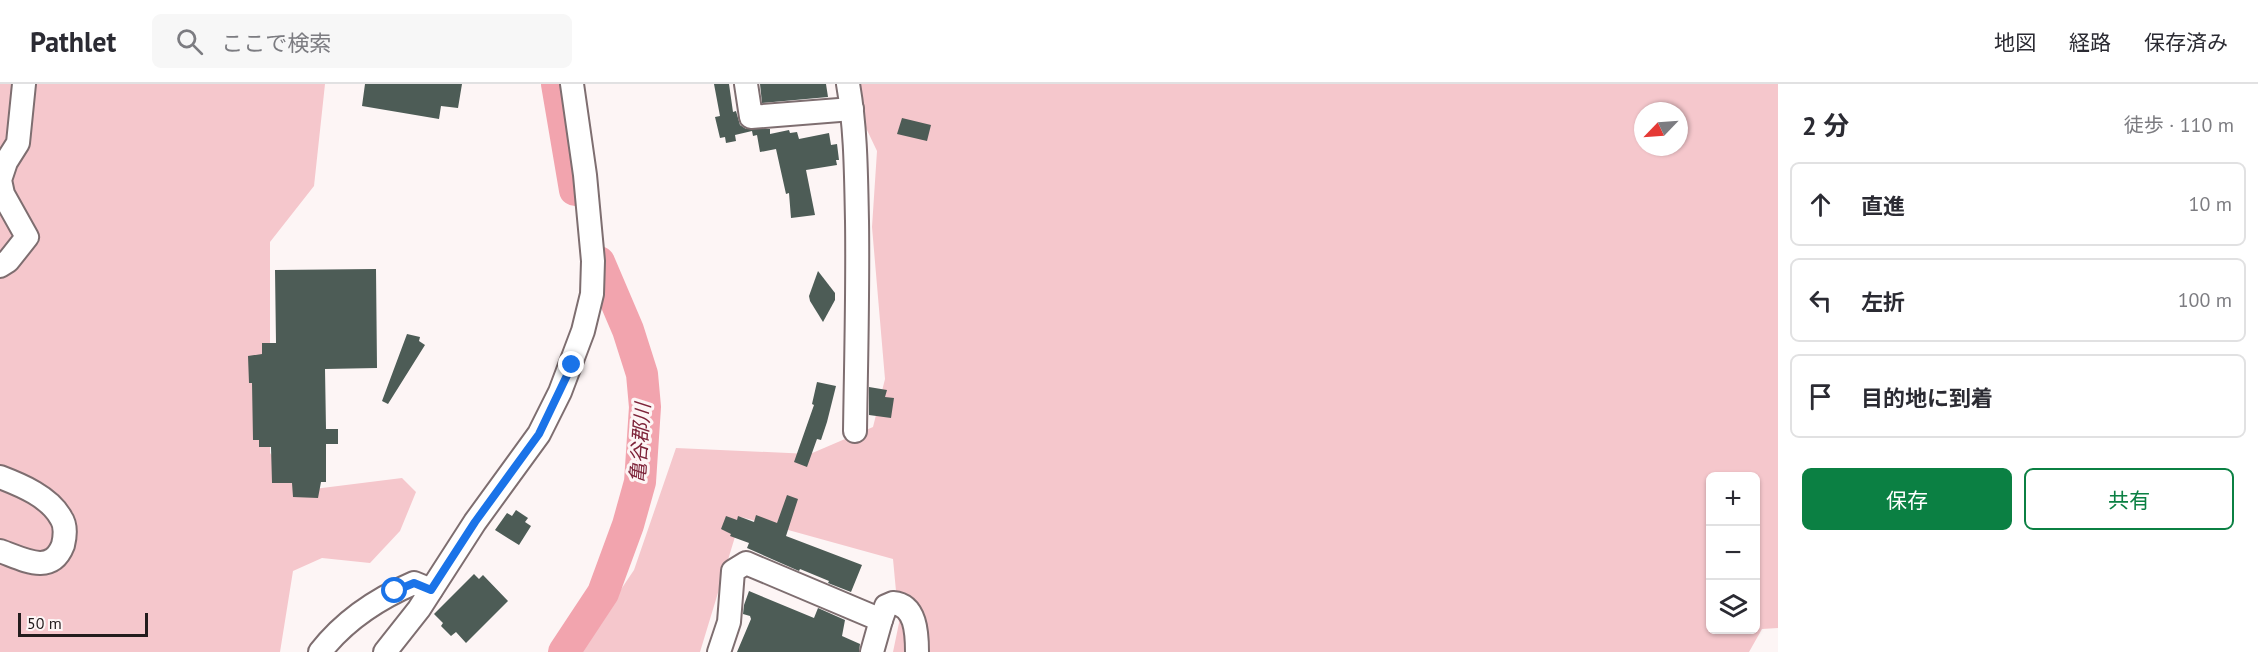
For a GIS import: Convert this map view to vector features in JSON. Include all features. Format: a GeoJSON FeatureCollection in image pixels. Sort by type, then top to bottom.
{"type":"FeatureCollection","features":[{"type":"Feature","properties":{"kind":"street"},"geometry":{"type":"LineString","coordinates":[[0,266],[8,261],[27,237],[3,194],[0,180],[6,162],[18,143],[24,84]]}},
{"type":"Feature","properties":{"kind":"street"},"geometry":{"type":"LineString","coordinates":[[386,652],[431,590],[475,522],[539,434],[560,392],[584,331],[592,294],[593,261],[585,175],[572,84]]}},
{"type":"Feature","properties":{"kind":"street"},"geometry":{"type":"LineString","coordinates":[[746,84],[751,117],[852,109]]}},
{"type":"Feature","properties":{"kind":"street"},"geometry":{"type":"LineString","coordinates":[[848,84],[856,161],[855,431]]}},
{"type":"Feature","properties":{"kind":"street"},"geometry":{"type":"LineString","coordinates":[[0,477],[24,487],[46,501],[62,518],[65,537],[58,556],[48,563],[36,563],[0,551]]}},
{"type":"Feature","properties":{"kind":"street"},"geometry":{"type":"LineString","coordinates":[[719,652],[729,622],[733,571],[746,562],[881,620]]}},
{"type":"Feature","properties":{"kind":"street"},"geometry":{"type":"LineString","coordinates":[[320,652],[359,614],[395,591],[414,583],[431,590]]}},
{"type":"Feature","properties":{"kind":"street"},"geometry":{"type":"LineString","coordinates":[[872,652],[886,606],[893,603],[905,607],[910,613],[915,629],[916,652]]}},
{"type":"Feature","properties":{"kind":"shaded area"},"geometry":{"type":"Polygon","coordinates":[[[0,84],[325,84],[314,186],[270,242],[270,453],[298,491],[402,478],[416,492],[400,531],[370,563],[322,558],[293,571],[280,652],[0,652],[0,84]]]}},
{"type":"Feature","properties":{"kind":"shaded area"},"geometry":{"type":"Polygon","coordinates":[[[845,84],[1778,84],[1778,628],[1762,629],[1760,633],[1760,472],[1706,472],[1706,634],[1759,634],[1749,652],[893,652],[899,623],[893,559],[741,517],[700,652],[579,652],[634,570],[676,448],[810,454],[873,427],[885,379],[872,227],[877,151],[845,84]]]}},
{"type":"Feature","properties":{"kind":"building"},"geometry":{"type":"Polygon","coordinates":[[[365,84],[462,84],[458,108],[441,106],[439,119],[362,106],[365,84]]]}},
{"type":"Feature","properties":{"kind":"building"},"geometry":{"type":"Polygon","coordinates":[[[714,84],[729,84],[733,112],[736,111],[740,125],[746,129],[770,129],[770,134],[789,130],[790,133],[797,132],[799,139],[829,133],[831,145],[837,144],[839,160],[836,160],[837,165],[806,170],[815,215],[791,218],[789,193],[786,194],[776,149],[760,152],[757,135],[753,136],[752,131],[735,135],[736,141],[726,143],[725,137],[720,138],[715,117],[720,116],[714,84]]]}},
{"type":"Feature","properties":{"kind":"building"},"geometry":{"type":"Polygon","coordinates":[[[760,84],[826,84],[828,97],[762,103],[760,84]]]}},
{"type":"Feature","properties":{"kind":"building"},"geometry":{"type":"Polygon","coordinates":[[[902,118],[931,125],[927,141],[897,134],[902,118]]]}},
{"type":"Feature","properties":{"kind":"building"},"geometry":{"type":"Polygon","coordinates":[[[376,269],[377,368],[325,369],[326,429],[338,429],[338,444],[326,444],[326,482],[321,482],[318,498],[293,497],[292,483],[272,483],[271,447],[259,447],[259,440],[253,440],[252,383],[249,383],[248,356],[262,354],[262,343],[276,343],[275,270],[376,269]]]}},
{"type":"Feature","properties":{"kind":"building"},"geometry":{"type":"Polygon","coordinates":[[[818,271],[835,293],[835,300],[823,322],[809,296],[818,271]]]}},
{"type":"Feature","properties":{"kind":"building"},"geometry":{"type":"Polygon","coordinates":[[[407,334],[420,337],[419,341],[425,345],[388,404],[382,401],[407,334]]]}},
{"type":"Feature","properties":{"kind":"building"},"geometry":{"type":"Polygon","coordinates":[[[817,382],[836,386],[821,440],[817,439],[807,467],[794,462],[814,405],[812,404],[817,382]]]}},
{"type":"Feature","properties":{"kind":"building"},"geometry":{"type":"Polygon","coordinates":[[[869,387],[887,390],[885,397],[894,398],[891,418],[869,415],[869,387]]]}},
{"type":"Feature","properties":{"kind":"building"},"geometry":{"type":"Polygon","coordinates":[[[787,495],[798,499],[786,536],[862,565],[851,592],[747,548],[749,543],[730,536],[731,534],[721,529],[726,516],[737,520],[738,516],[754,522],[756,515],[777,523],[787,495]]]}},
{"type":"Feature","properties":{"kind":"building"},"geometry":{"type":"Polygon","coordinates":[[[516,510],[528,518],[525,522],[531,526],[519,545],[495,530],[507,513],[512,516],[516,510]]]}},
{"type":"Feature","properties":{"kind":"building"},"geometry":{"type":"Polygon","coordinates":[[[474,574],[479,579],[483,575],[508,601],[466,643],[456,632],[451,636],[434,614],[474,574]]]}},
{"type":"Feature","properties":{"kind":"building"},"geometry":{"type":"Polygon","coordinates":[[[749,591],[814,618],[818,608],[845,620],[842,636],[860,644],[859,652],[737,652],[751,619],[750,616],[743,614],[749,591]]]}},
{"type":"Feature","properties":{"kind":"waterway","name":"亀谷郡川"},"geometry":{"type":"LineString","coordinates":[[557,84],[575,190]]}},
{"type":"Feature","properties":{"kind":"waterway","name":"亀谷郡川"},"geometry":{"type":"LineString","coordinates":[[564,652],[603,593],[628,525],[640,482],[645,407],[642,374],[628,330],[599,262]]}},
{"type":"Feature","properties":{"kind":"route"},"geometry":{"type":"LineString","coordinates":[[395,591],[414,583],[431,590],[475,522],[539,434],[572,365]]}}]}
